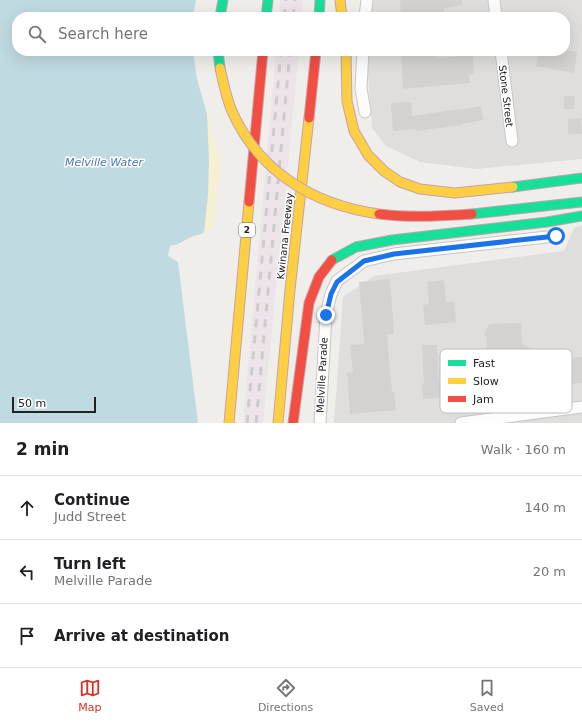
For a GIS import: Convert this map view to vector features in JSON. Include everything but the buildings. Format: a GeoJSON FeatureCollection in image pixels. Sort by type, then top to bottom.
{"type":"FeatureCollection","features":[{"type":"Feature","properties":{"kind":"highway"},"geometry":{"type":"LineString","coordinates":[[221,12],[223,0]]}},
{"type":"Feature","properties":{"kind":"highway"},"geometry":{"type":"LineString","coordinates":[[267,12],[268,0]]}},
{"type":"Feature","properties":{"kind":"highway"},"geometry":{"type":"LineString","coordinates":[[319,12],[320,0]]}},
{"type":"Feature","properties":{"kind":"highway"},"geometry":{"type":"LineString","coordinates":[[340,0],[341,12]]}},
{"type":"Feature","properties":{"kind":"highway"},"geometry":{"type":"LineString","coordinates":[[219,56],[224,88],[232,109],[244,134],[261,157],[276,172],[295,186],[336,205],[374,214],[424,217],[472,214],[582,202]]}},
{"type":"Feature","properties":{"kind":"highway","name":"2"},"geometry":{"type":"LineString","coordinates":[[229,423],[263,56]]}},
{"type":"Feature","properties":{"kind":"highway","name":"Kwinana Freeway"},"geometry":{"type":"LineString","coordinates":[[278,423],[290,290],[315,56]]}},
{"type":"Feature","properties":{"kind":"highway"},"geometry":{"type":"LineString","coordinates":[[346,56],[347,101],[354,131],[368,155],[384,171],[400,182],[420,189],[455,194],[582,178]]}},
{"type":"Feature","properties":{"kind":"highway"},"geometry":{"type":"LineString","coordinates":[[293,423],[309,303],[319,277],[333,259],[356,247],[392,240],[547,222],[582,216]]}},
{"type":"Feature","properties":{"kind":"street"},"geometry":{"type":"LineString","coordinates":[[366,12],[367,0]]}},
{"type":"Feature","properties":{"kind":"street"},"geometry":{"type":"LineString","coordinates":[[494,0],[495,12]]}},
{"type":"Feature","properties":{"kind":"street"},"geometry":{"type":"LineString","coordinates":[[363,56],[361,88],[365,112]]}},
{"type":"Feature","properties":{"kind":"street","name":"Stone Street"},"geometry":{"type":"LineString","coordinates":[[501,56],[512,141]]}},
{"type":"Feature","properties":{"kind":"street","name":"Melville Parade"},"geometry":{"type":"LineString","coordinates":[[320,423],[326,315],[331,294],[337,282],[364,261],[386,256],[556,236]]}},
{"type":"Feature","properties":{"kind":"street"},"geometry":{"type":"LineString","coordinates":[[572,408],[582,407]]}},
{"type":"Feature","properties":{"kind":"street"},"geometry":{"type":"LineString","coordinates":[[461,423],[537,413]]}},
{"type":"Feature","properties":{"kind":"shaded area"},"geometry":{"type":"Polygon","coordinates":[[[280,0],[303,0],[302,12],[279,12],[280,0]]]}},
{"type":"Feature","properties":{"kind":"shaded area"},"geometry":{"type":"Polygon","coordinates":[[[362,0],[582,0],[582,159],[477,169],[420,162],[386,146],[372,128],[366,56],[570,56],[570,12],[363,12],[362,0]]]}},
{"type":"Feature","properties":{"kind":"shaded area"},"geometry":{"type":"Polygon","coordinates":[[[276,56],[299,56],[263,423],[243,423],[276,56]]]}},
{"type":"Feature","properties":{"kind":"shaded area"},"geometry":{"type":"Polygon","coordinates":[[[582,225],[582,423],[334,423],[343,297],[374,276],[564,251],[574,228],[582,225]]]}},
{"type":"Feature","properties":{"kind":"sand"},"geometry":{"type":"Polygon","coordinates":[[[207,114],[218,152],[220,167],[214,219],[211,229],[204,233],[208,195],[209,160],[207,114]]]}},
{"type":"Feature","properties":{"kind":"water","name":"Melville Water"},"geometry":{"type":"Polygon","coordinates":[[[0,0],[196,0],[194,12],[12,12],[12,56],[194,56],[197,79],[207,114],[209,160],[208,195],[204,233],[170,246],[168,256],[178,262],[198,423],[0,423],[0,0]]]}},
{"type":"Feature","properties":{"kind":"railway"},"geometry":{"type":"LineString","coordinates":[[285,12],[286,0]]}},
{"type":"Feature","properties":{"kind":"railway"},"geometry":{"type":"LineString","coordinates":[[294,12],[295,0]]}},
{"type":"Feature","properties":{"kind":"railway"},"geometry":{"type":"LineString","coordinates":[[247,423],[281,56]]}},
{"type":"Feature","properties":{"kind":"railway"},"geometry":{"type":"LineString","coordinates":[[256,423],[290,56]]}},
{"type":"Feature","properties":{"kind":"traffic: fast"},"geometry":{"type":"LineString","coordinates":[[221,12],[223,0]]}},
{"type":"Feature","properties":{"kind":"traffic: fast"},"geometry":{"type":"LineString","coordinates":[[267,12],[268,0]]}},
{"type":"Feature","properties":{"kind":"traffic: fast"},"geometry":{"type":"LineString","coordinates":[[319,12],[320,0]]}},
{"type":"Feature","properties":{"kind":"traffic: fast"},"geometry":{"type":"LineString","coordinates":[[219,56],[220,68]]}},
{"type":"Feature","properties":{"kind":"traffic: fast"},"geometry":{"type":"LineString","coordinates":[[513,187],[582,178]]}},
{"type":"Feature","properties":{"kind":"traffic: fast"},"geometry":{"type":"LineString","coordinates":[[472,214],[582,202]]}},
{"type":"Feature","properties":{"kind":"traffic: fast"},"geometry":{"type":"LineString","coordinates":[[332,260],[356,247],[392,240],[547,222],[582,216]]}},
{"type":"Feature","properties":{"kind":"traffic: slow"},"geometry":{"type":"LineString","coordinates":[[340,0],[341,12]]}},
{"type":"Feature","properties":{"kind":"traffic: slow"},"geometry":{"type":"LineString","coordinates":[[346,56],[347,101],[354,131],[368,155],[384,171],[400,182],[420,189],[455,193],[513,187]]}},
{"type":"Feature","properties":{"kind":"traffic: slow"},"geometry":{"type":"LineString","coordinates":[[220,68],[229,104],[242,131],[256,151],[273,168],[291,182],[332,203],[379,214]]}},
{"type":"Feature","properties":{"kind":"traffic: slow"},"geometry":{"type":"LineString","coordinates":[[278,423],[290,290],[309,118]]}},
{"type":"Feature","properties":{"kind":"traffic: slow"},"geometry":{"type":"LineString","coordinates":[[229,423],[249,202]]}},
{"type":"Feature","properties":{"kind":"traffic: jam"},"geometry":{"type":"LineString","coordinates":[[249,202],[263,56]]}},
{"type":"Feature","properties":{"kind":"traffic: jam"},"geometry":{"type":"LineString","coordinates":[[309,118],[315,56]]}},
{"type":"Feature","properties":{"kind":"traffic: jam"},"geometry":{"type":"LineString","coordinates":[[379,214],[414,216],[472,214]]}},
{"type":"Feature","properties":{"kind":"traffic: jam"},"geometry":{"type":"LineString","coordinates":[[293,423],[309,303],[319,277],[332,260]]}},
{"type":"Feature","properties":{"kind":"route"},"geometry":{"type":"LineString","coordinates":[[326,315],[331,294],[337,282],[364,261],[394,254],[556,236]]}}]}
